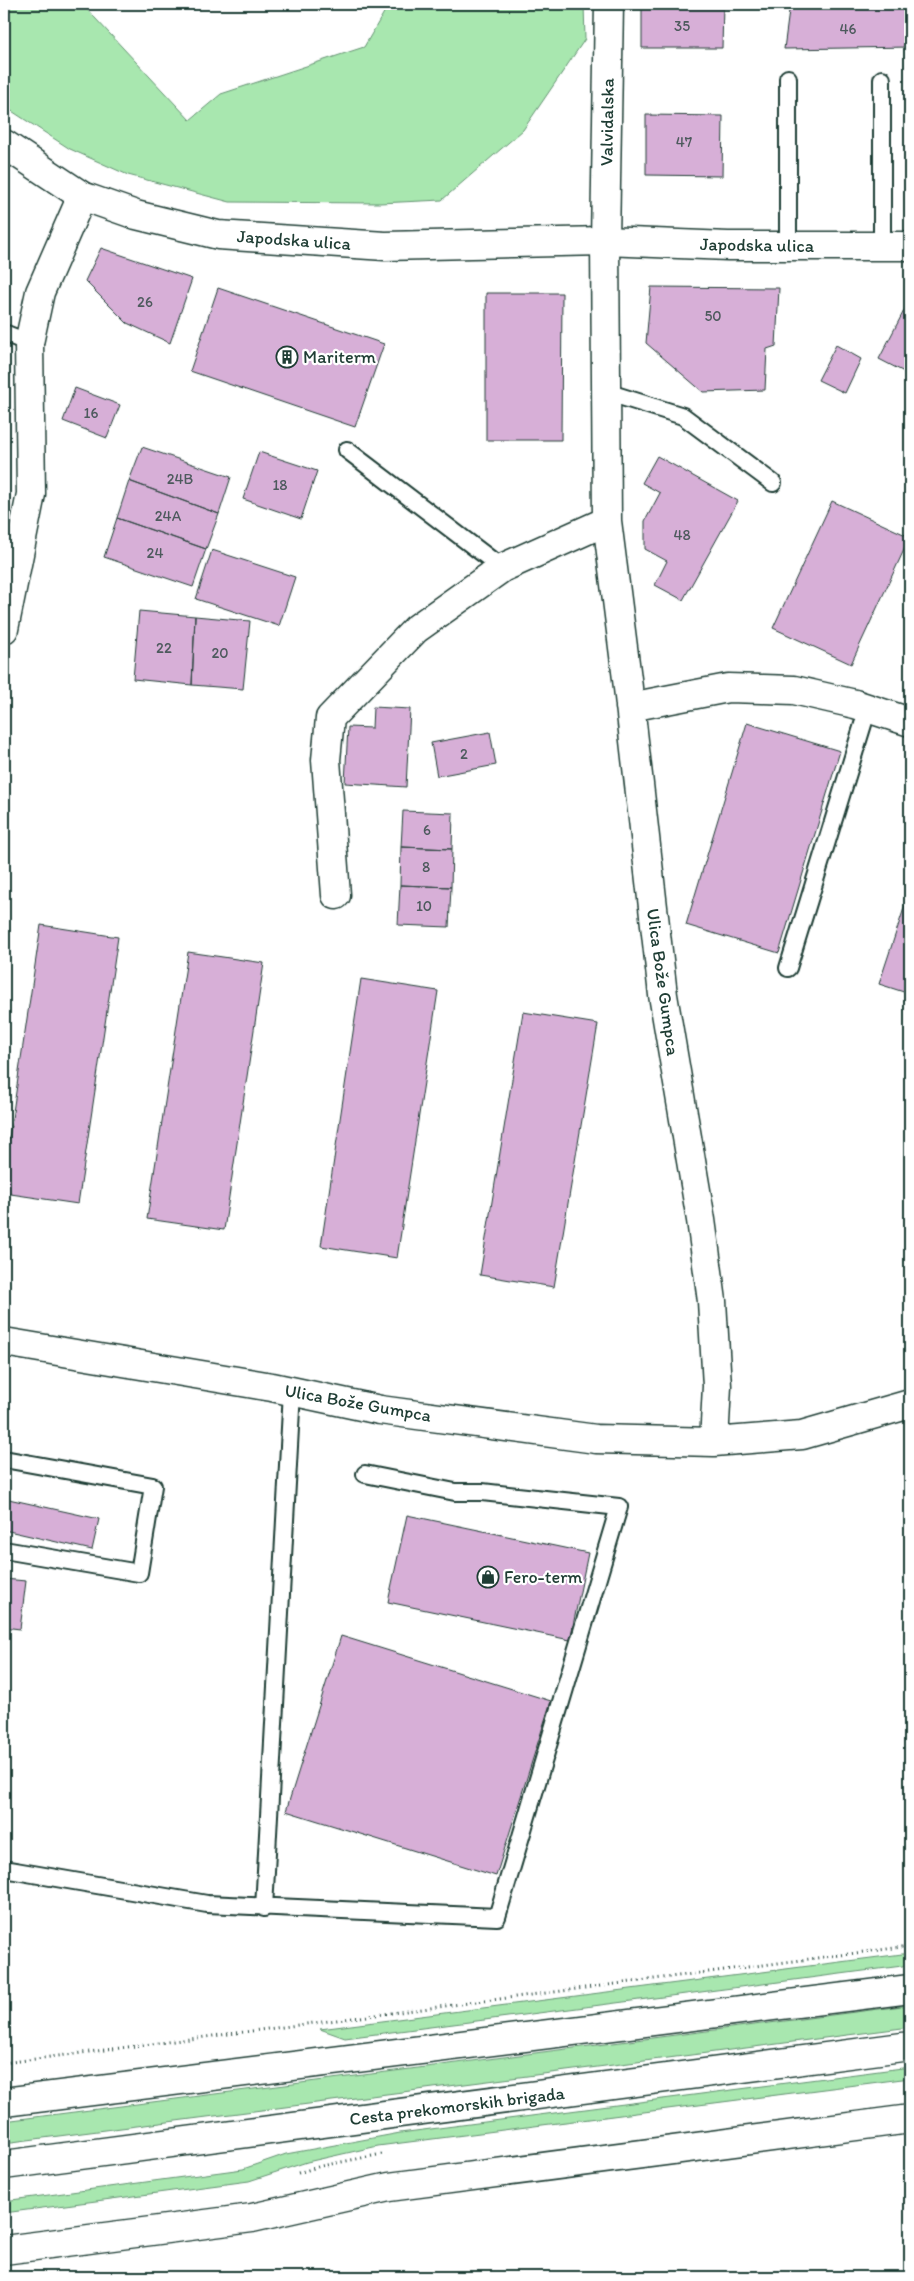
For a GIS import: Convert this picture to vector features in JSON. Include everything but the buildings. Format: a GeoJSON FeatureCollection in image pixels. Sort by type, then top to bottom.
{"type":"FeatureCollection","features":[{"type":"Feature","properties":{"kind":"street","name":"Valvidalska"},"geometry":{"type":"LineString","coordinates":[[605,240],[609,4]]}},
{"type":"Feature","properties":{"kind":"street","name":"Japodska ulica"},"geometry":{"type":"LineString","coordinates":[[4,144],[82,196],[136,215],[218,235],[385,246],[605,240],[728,246],[910,246]]}},
{"type":"Feature","properties":{"kind":"street"},"geometry":{"type":"LineString","coordinates":[[4,629],[32,494],[29,343],[40,292],[82,196]]}},
{"type":"Feature","properties":{"kind":"street"},"geometry":{"type":"LineString","coordinates":[[336,895],[326,760],[330,718],[416,629],[502,568],[607,521],[605,240]]}},
{"type":"Feature","properties":{"kind":"street","name":"Ulica Bože Gumpca"},"geometry":{"type":"LineString","coordinates":[[607,521],[663,995],[701,1220],[712,1301],[717,1386],[714,1442]]}},
{"type":"Feature","properties":{"kind":"street"},"geometry":{"type":"LineString","coordinates":[[630,707],[728,688],[794,690],[868,708],[910,722]]}},
{"type":"Feature","properties":{"kind":"street","name":"Ulica Bože Gumpca"},"geometry":{"type":"LineString","coordinates":[[4,1342],[292,1391],[380,1410],[596,1439],[714,1442],[802,1435],[910,1404]]}},
{"type":"Feature","properties":{"kind":"street"},"geometry":{"type":"LineString","coordinates":[[4,2102],[504,2038],[910,1989]]}},
{"type":"Feature","properties":{"kind":"street","name":"Cesta prekomorskih brigada"},"geometry":{"type":"LineString","coordinates":[[4,2165],[910,2046]]}},
{"type":"Feature","properties":{"kind":"street"},"geometry":{"type":"LineString","coordinates":[[4,2250],[252,2218],[389,2187],[910,2119]]}},
{"type":"Feature","properties":{"kind":"lane"},"geometry":{"type":"LineString","coordinates":[[788,78],[788,246]]}},
{"type":"Feature","properties":{"kind":"lane"},"geometry":{"type":"LineString","coordinates":[[882,80],[882,246]]}},
{"type":"Feature","properties":{"kind":"lane"},"geometry":{"type":"LineString","coordinates":[[4,333],[29,343]]}},
{"type":"Feature","properties":{"kind":"lane"},"geometry":{"type":"LineString","coordinates":[[606,392],[683,416],[773,483]]}},
{"type":"Feature","properties":{"kind":"lane"},"geometry":{"type":"LineString","coordinates":[[347,450],[502,568]]}},
{"type":"Feature","properties":{"kind":"lane"},"geometry":{"type":"LineString","coordinates":[[788,968],[868,708]]}},
{"type":"Feature","properties":{"kind":"lane"},"geometry":{"type":"LineString","coordinates":[[264,1908],[292,1391]]}},
{"type":"Feature","properties":{"kind":"lane"},"geometry":{"type":"LineString","coordinates":[[4,1459],[153,1486],[140,1573],[4,1550]]}},
{"type":"Feature","properties":{"kind":"lane"},"geometry":{"type":"LineString","coordinates":[[4,1870],[207,1904],[497,1917],[619,1507],[482,1492],[455,1492],[365,1474]]}},
{"type":"Feature","properties":{"kind":"path"},"geometry":{"type":"LineString","coordinates":[[4,2063],[910,1946]]}},
{"type":"Feature","properties":{"kind":"green space"},"geometry":{"type":"Polygon","coordinates":[[[4,4],[82,4],[190,120],[221,94],[364,47],[389,4],[584,4],[585,39],[523,130],[442,200],[380,203],[230,202],[128,175],[70,149],[4,106],[4,4]]]}},
{"type":"Feature","properties":{"kind":"green space"},"geometry":{"type":"Polygon","coordinates":[[[910,1953],[910,1965],[345,2038],[320,2029],[910,1953]]]}},
{"type":"Feature","properties":{"kind":"green space"},"geometry":{"type":"Polygon","coordinates":[[[910,2005],[910,2027],[4,2143],[4,2121],[910,2005]]]}},
{"type":"Feature","properties":{"kind":"green space"},"geometry":{"type":"Polygon","coordinates":[[[910,2067],[910,2078],[378,2146],[307,2162],[249,2181],[4,2213],[4,2201],[243,2169],[286,2154],[400,2133],[910,2067]]]}},
{"type":"Feature","properties":{"kind":"place","name":"Mariterm"},"geometry":{"type":"Point","coordinates":[287,357]}},
{"type":"Feature","properties":{"kind":"place","name":"Fero-term"},"geometry":{"type":"Point","coordinates":[488,1577]}}]}
